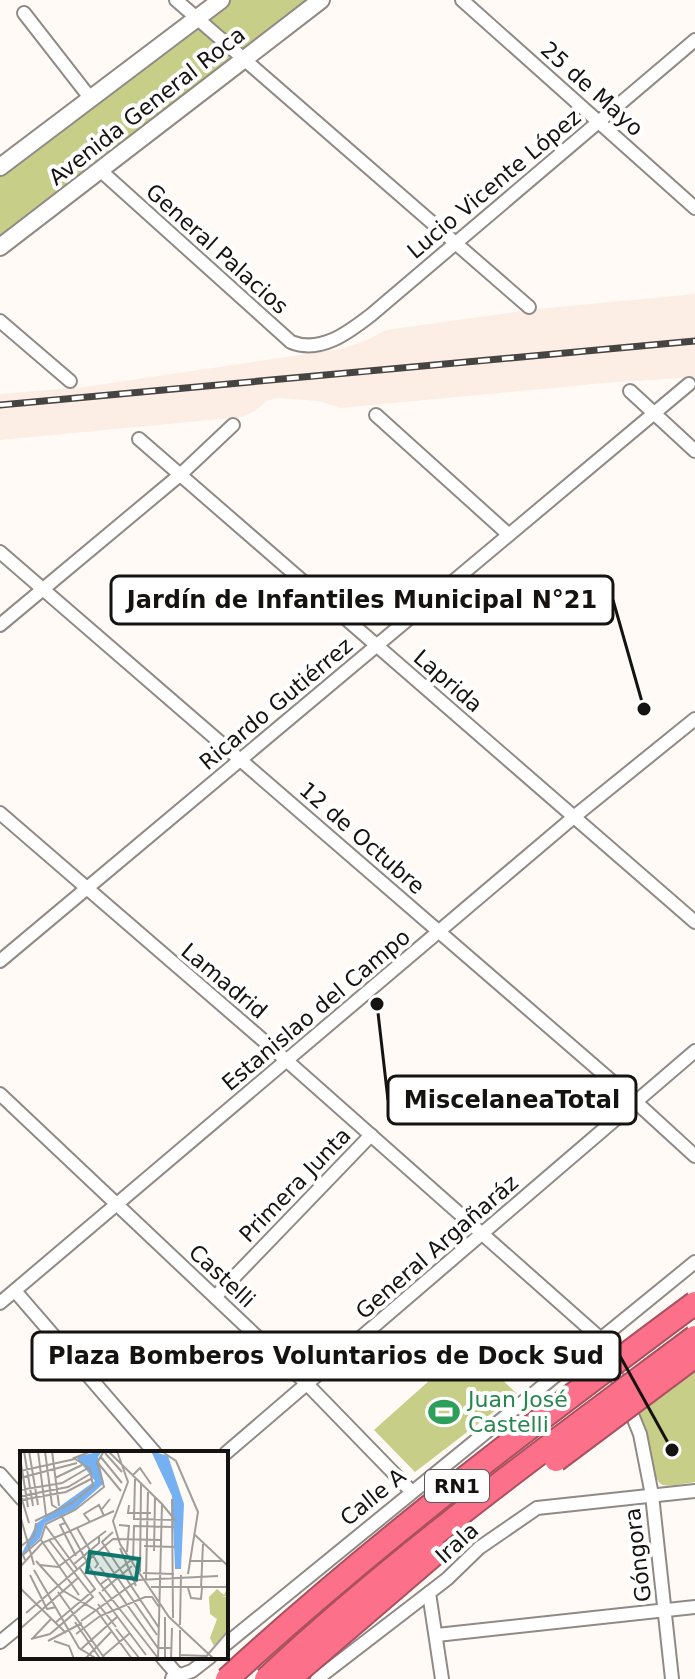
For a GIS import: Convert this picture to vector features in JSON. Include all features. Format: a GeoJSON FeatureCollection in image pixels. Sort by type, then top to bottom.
{"type":"FeatureCollection","features":[{"type":"Feature","properties":{"kind":"highway","name":"RN1"},"geometry":{"type":"LineString","coordinates":[[227,1679],[314,1602],[448,1492],[695,1303]]}},
{"type":"Feature","properties":{"kind":"highway","name":"RN1"},"geometry":{"type":"LineString","coordinates":[[266,1679],[358,1597],[472,1505],[695,1337]]}},
{"type":"Feature","properties":{"kind":"highway"},"geometry":{"type":"LineString","coordinates":[[289,1679],[490,1509],[695,1356]]}},
{"type":"Feature","properties":{"kind":"main road","name":"Avenida General Roca"},"geometry":{"type":"LineString","coordinates":[[0,167],[221,0]]}},
{"type":"Feature","properties":{"kind":"main road","name":"Avenida General Roca"},"geometry":{"type":"LineString","coordinates":[[0,247],[321,0]]}},
{"type":"Feature","properties":{"kind":"street"},"geometry":{"type":"LineString","coordinates":[[176,0],[529,307]]}},
{"type":"Feature","properties":{"kind":"street","name":"25 de Mayo"},"geometry":{"type":"LineString","coordinates":[[462,0],[695,208]]}},
{"type":"Feature","properties":{"kind":"street"},"geometry":{"type":"LineString","coordinates":[[24,13],[91,99]]}},
{"type":"Feature","properties":{"kind":"street","name":"Lucio Vicente López"},"geometry":{"type":"LineString","coordinates":[[311,345],[332,341],[352,330],[695,40]]}},
{"type":"Feature","properties":{"kind":"street","name":"General Palacios"},"geometry":{"type":"LineString","coordinates":[[101,171],[291,342],[311,345]]}},
{"type":"Feature","properties":{"kind":"street"},"geometry":{"type":"LineString","coordinates":[[0,321],[70,381]]}},
{"type":"Feature","properties":{"kind":"street","name":"Ricardo Gutiérrez"},"geometry":{"type":"LineString","coordinates":[[0,961],[689,384]]}},
{"type":"Feature","properties":{"kind":"street"},"geometry":{"type":"LineString","coordinates":[[630,391],[695,451]]}},
{"type":"Feature","properties":{"kind":"street"},"geometry":{"type":"LineString","coordinates":[[376,415],[508,534]]}},
{"type":"Feature","properties":{"kind":"street"},"geometry":{"type":"LineString","coordinates":[[0,625],[181,474],[233,425]]}},
{"type":"Feature","properties":{"kind":"street","name":"Laprida"},"geometry":{"type":"LineString","coordinates":[[139,439],[695,922]]}},
{"type":"Feature","properties":{"kind":"street","name":"12 de Octubre"},"geometry":{"type":"LineString","coordinates":[[0,552],[695,1156]]}},
{"type":"Feature","properties":{"kind":"street","name":"Estanislao del Campo"},"geometry":{"type":"LineString","coordinates":[[0,1303],[575,816],[695,719]]}},
{"type":"Feature","properties":{"kind":"street","name":"Lamadrid"},"geometry":{"type":"LineString","coordinates":[[0,813],[286,1060],[601,1339]]}},
{"type":"Feature","properties":{"kind":"street","name":"General Argañaráz"},"geometry":{"type":"LineString","coordinates":[[228,1451],[695,1051]]}},
{"type":"Feature","properties":{"kind":"street","name":"Castelli"},"geometry":{"type":"LineString","coordinates":[[0,1094],[307,1384],[411,1491]]}},
{"type":"Feature","properties":{"kind":"street","name":"Primera Junta"},"geometry":{"type":"LineString","coordinates":[[215,1297],[371,1135]]}},
{"type":"Feature","properties":{"kind":"street","name":"Calle A"},"geometry":{"type":"LineString","coordinates":[[228,1642],[695,1262]]}},
{"type":"Feature","properties":{"kind":"street"},"geometry":{"type":"LineString","coordinates":[[15,1291],[153,1451]]}},
{"type":"Feature","properties":{"kind":"street","name":"Góngora"},"geometry":{"type":"LineString","coordinates":[[601,1339],[638,1425],[652,1495],[672,1679]]}},
{"type":"Feature","properties":{"kind":"street"},"geometry":{"type":"LineString","coordinates":[[0,1474],[20,1497]]}},
{"type":"Feature","properties":{"kind":"street","name":"Irala"},"geometry":{"type":"LineString","coordinates":[[317,1679],[429,1593],[479,1548],[537,1508],[695,1491]]}},
{"type":"Feature","properties":{"kind":"street"},"geometry":{"type":"LineString","coordinates":[[429,1593],[442,1679]]}},
{"type":"Feature","properties":{"kind":"street"},"geometry":{"type":"LineString","coordinates":[[437,1635],[695,1607]]}},
{"type":"Feature","properties":{"kind":"street"},"geometry":{"type":"LineString","coordinates":[[0,1642],[20,1626]]}},
{"type":"Feature","properties":{"kind":"street"},"geometry":{"type":"LineString","coordinates":[[164,1659],[178,1678],[207,1659]]}},
{"type":"Feature","properties":{"kind":"shaded area"},"geometry":{"type":"Polygon","coordinates":[[[695,294],[695,377],[341,408],[319,401],[278,398],[267,401],[242,417],[0,440],[0,394],[84,387],[341,349],[386,330],[537,309],[695,294]]]}},
{"type":"Feature","properties":{"kind":"green space"},"geometry":{"type":"Polygon","coordinates":[[[224,0],[316,0],[0,247],[0,167],[224,0]]]}},
{"type":"Feature","properties":{"kind":"green space","name":"Juan José Castelli"},"geometry":{"type":"Polygon","coordinates":[[[468,1346],[517,1394],[415,1472],[374,1430],[468,1346]]]}},
{"type":"Feature","properties":{"kind":"green space"},"geometry":{"type":"Polygon","coordinates":[[[695,1371],[695,1482],[663,1485],[654,1473],[637,1408],[695,1371]]]}},
{"type":"Feature","properties":{"kind":"railway"},"geometry":{"type":"LineString","coordinates":[[0,405],[695,341]]}},
{"type":"Feature","properties":{"kind":"place","name":"Jardín de Infantiles Municipal N°21"},"geometry":{"type":"Point","coordinates":[644,709]}},
{"type":"Feature","properties":{"kind":"place","name":"MiscelaneaTotal"},"geometry":{"type":"Point","coordinates":[377,1004]}},
{"type":"Feature","properties":{"kind":"place","name":"Juan José Castelli"},"geometry":{"type":"Point","coordinates":[444,1412]}},
{"type":"Feature","properties":{"kind":"place","name":"Plaza Bomberos Voluntarios de Dock Sud"},"geometry":{"type":"Point","coordinates":[672,1450]}}]}
